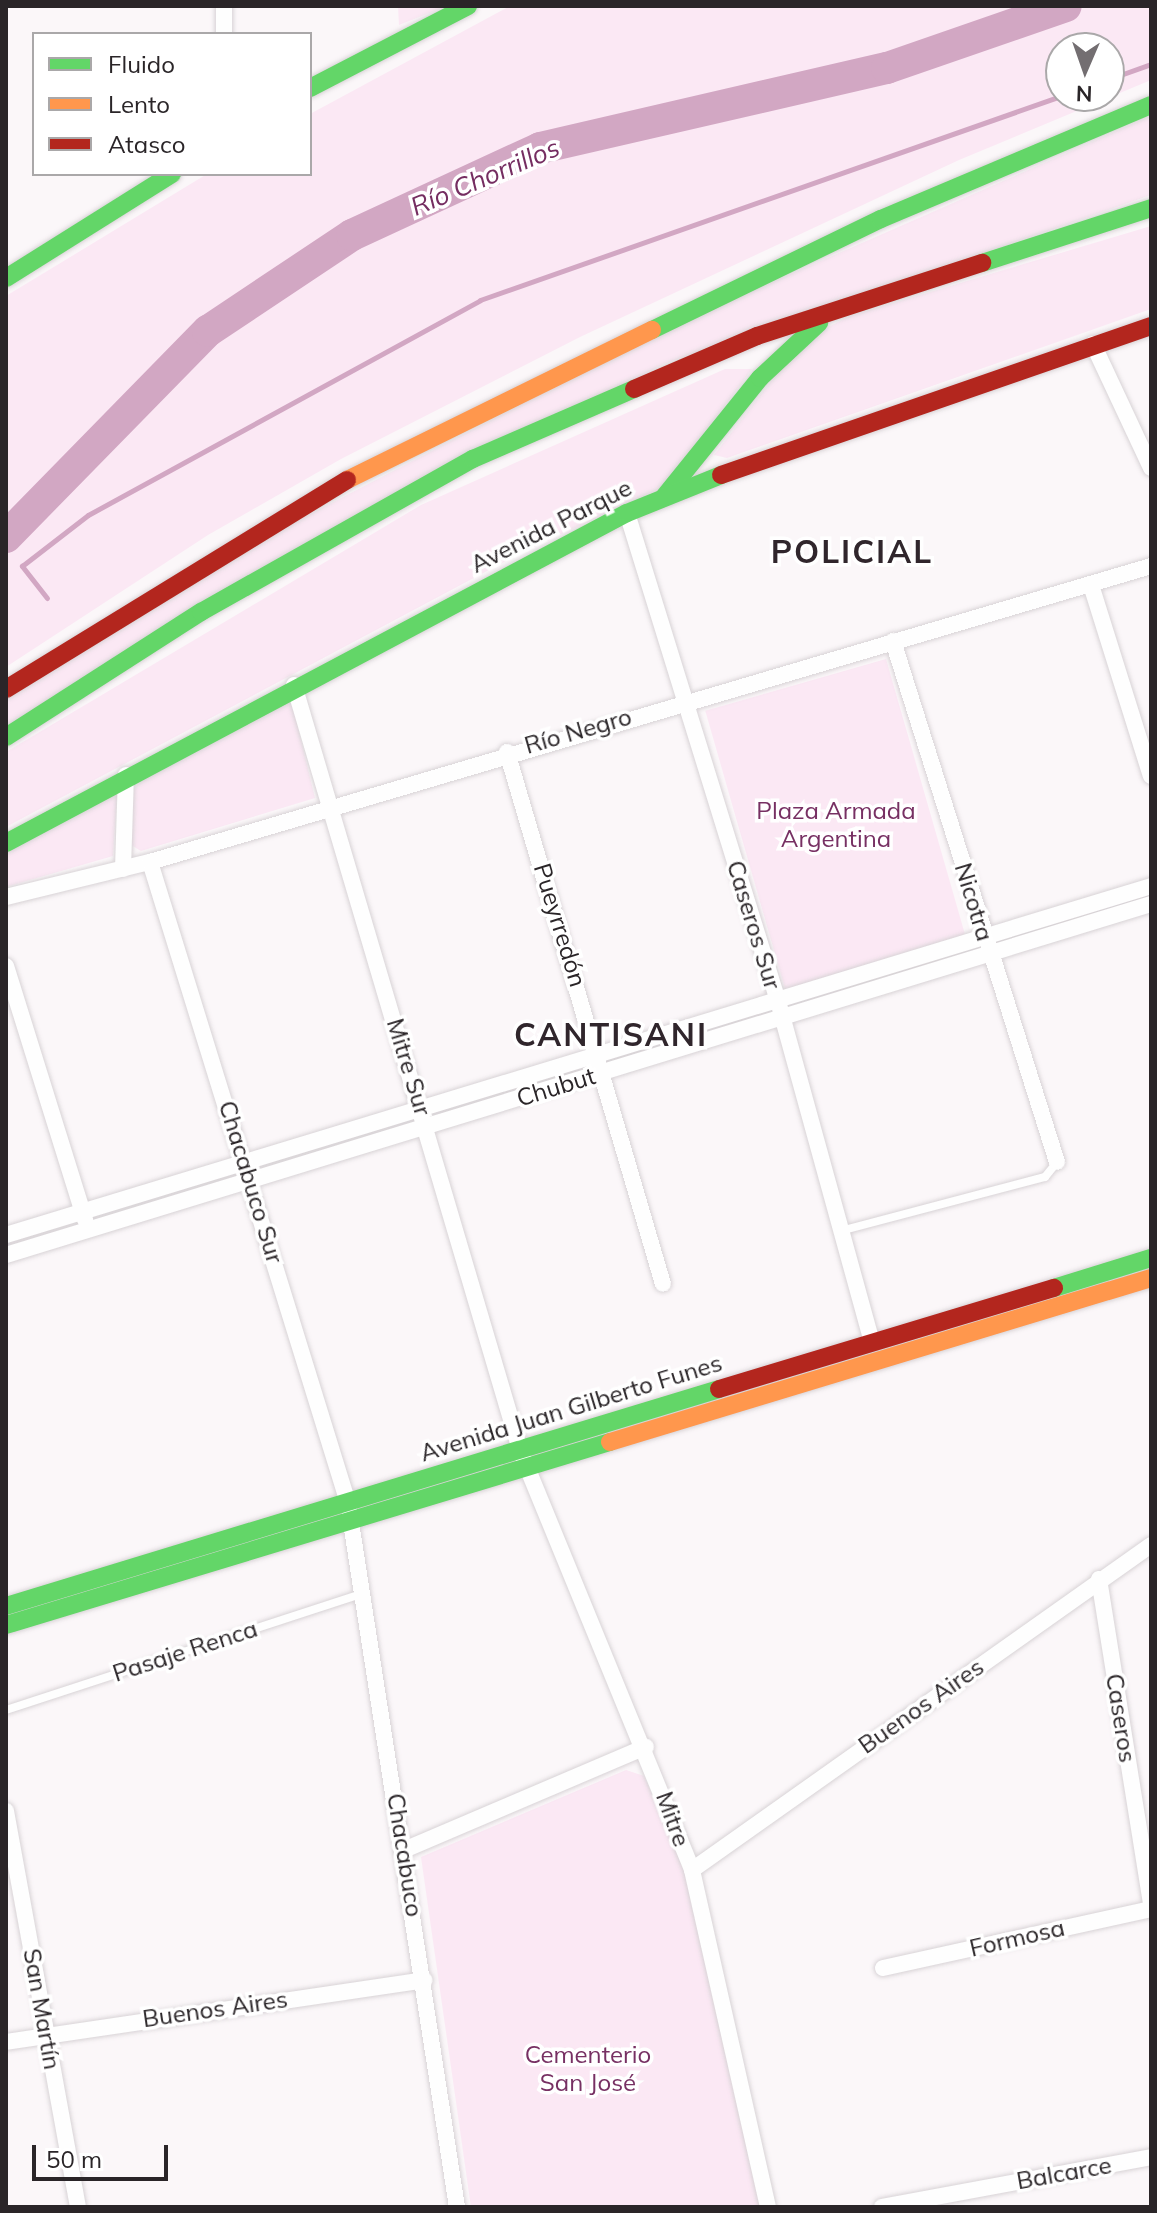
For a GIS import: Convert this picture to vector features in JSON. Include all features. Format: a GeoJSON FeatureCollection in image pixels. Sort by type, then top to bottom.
{"type":"FeatureCollection","features":[{"type":"Feature","properties":{"kind":"main road"},"geometry":{"type":"LineString","coordinates":[[312,87],[468,6]]}},
{"type":"Feature","properties":{"kind":"main road"},"geometry":{"type":"LineString","coordinates":[[6,689],[362,471],[881,219],[1151,105]]}},
{"type":"Feature","properties":{"kind":"main road"},"geometry":{"type":"LineString","coordinates":[[6,278],[169,176]]}},
{"type":"Feature","properties":{"kind":"main road"},"geometry":{"type":"LineString","coordinates":[[6,737],[214,605],[473,459],[757,336],[1151,208]]}},
{"type":"Feature","properties":{"kind":"main road"},"geometry":{"type":"LineString","coordinates":[[664,497],[800,335],[854,302]]}},
{"type":"Feature","properties":{"kind":"main road","name":"Avenida Parque"},"geometry":{"type":"LineString","coordinates":[[6,843],[294,685],[627,513],[815,437],[1151,326]]}},
{"type":"Feature","properties":{"kind":"main road","name":"Avenida Juan Gilberto Funes"},"geometry":{"type":"LineString","coordinates":[[6,1606],[520,1450],[871,1339],[1151,1258]]}},
{"type":"Feature","properties":{"kind":"main road","name":"Avenida Juan Gilberto Funes"},"geometry":{"type":"LineString","coordinates":[[6,1625],[353,1524],[1151,1278]]}},
{"type":"Feature","properties":{"kind":"main road"},"geometry":{"type":"LineString","coordinates":[[751,1377],[758,1400]]}},
{"type":"Feature","properties":{"kind":"street"},"geometry":{"type":"LineString","coordinates":[[224,6],[224,32]]}},
{"type":"Feature","properties":{"kind":"street"},"geometry":{"type":"LineString","coordinates":[[1093,344],[1151,468]]}},
{"type":"Feature","properties":{"kind":"street","name":"Caseros Sur"},"geometry":{"type":"LineString","coordinates":[[627,513],[780,1009],[844,1230],[871,1339]]}},
{"type":"Feature","properties":{"kind":"street","name":"Río Negro"},"geometry":{"type":"LineString","coordinates":[[6,897],[150,862],[507,752],[1151,566]]}},
{"type":"Feature","properties":{"kind":"street"},"geometry":{"type":"LineString","coordinates":[[1091,585],[1151,776]]}},
{"type":"Feature","properties":{"kind":"street","name":"Nicotra"},"geometry":{"type":"LineString","coordinates":[[893,641],[1057,1162]]}},
{"type":"Feature","properties":{"kind":"street","name":"Mitre Sur"},"geometry":{"type":"LineString","coordinates":[[294,685],[327,808],[426,1118],[520,1450]]}},
{"type":"Feature","properties":{"kind":"street","name":"Pueyrredón"},"geometry":{"type":"LineString","coordinates":[[507,752],[602,1065],[663,1284]]}},
{"type":"Feature","properties":{"kind":"street"},"geometry":{"type":"LineString","coordinates":[[123,869],[126,775]]}},
{"type":"Feature","properties":{"kind":"street","name":"Chacabuco Sur"},"geometry":{"type":"LineString","coordinates":[[150,862],[247,1163],[348,1503]]}},
{"type":"Feature","properties":{"kind":"street","name":"Chubut"},"geometry":{"type":"LineString","coordinates":[[6,1235],[247,1163],[426,1118],[602,1065],[780,1009],[984,937],[1151,886]]}},
{"type":"Feature","properties":{"kind":"street","name":"Chubut"},"geometry":{"type":"LineString","coordinates":[[780,1009],[990,953],[1151,904]]}},
{"type":"Feature","properties":{"kind":"street"},"geometry":{"type":"LineString","coordinates":[[6,966],[88,1230]]}},
{"type":"Feature","properties":{"kind":"street","name":"Chubut"},"geometry":{"type":"LineString","coordinates":[[6,1255],[252,1180],[426,1118]]}},
{"type":"Feature","properties":{"kind":"street","name":"Mitre"},"geometry":{"type":"LineString","coordinates":[[520,1450],[646,1747],[692,1870],[768,2207]]}},
{"type":"Feature","properties":{"kind":"street","name":"Chacabuco"},"geometry":{"type":"LineString","coordinates":[[348,1503],[457,2207]]}},
{"type":"Feature","properties":{"kind":"street","name":"Buenos Aires"},"geometry":{"type":"LineString","coordinates":[[692,1870],[1151,1545]]}},
{"type":"Feature","properties":{"kind":"street","name":"Caseros"},"geometry":{"type":"LineString","coordinates":[[1099,1579],[1151,1906]]}},
{"type":"Feature","properties":{"kind":"street"},"geometry":{"type":"LineString","coordinates":[[404,1850],[646,1747]]}},
{"type":"Feature","properties":{"kind":"street","name":"San Martín"},"geometry":{"type":"LineString","coordinates":[[6,1811],[78,2207]]}},
{"type":"Feature","properties":{"kind":"street","name":"Formosa"},"geometry":{"type":"LineString","coordinates":[[883,1968],[1151,1906]]}},
{"type":"Feature","properties":{"kind":"street","name":"Buenos Aires"},"geometry":{"type":"LineString","coordinates":[[6,2042],[46,2032],[424,1980]]}},
{"type":"Feature","properties":{"kind":"street","name":"Balcarce"},"geometry":{"type":"LineString","coordinates":[[882,2207],[1151,2157]]}},
{"type":"Feature","properties":{"kind":"lane"},"geometry":{"type":"LineString","coordinates":[[844,1230],[1045,1177],[1057,1162]]}},
{"type":"Feature","properties":{"kind":"lane","name":"Pasaje Renca"},"geometry":{"type":"LineString","coordinates":[[6,1710],[364,1592]]}},
{"type":"Feature","properties":{"kind":"green space"},"geometry":{"type":"Polygon","coordinates":[[[398,6],[447,6],[399,25],[398,6]]]}},
{"type":"Feature","properties":{"kind":"green space"},"geometry":{"type":"Polygon","coordinates":[[[510,6],[1151,6],[1151,80],[1125,91],[1125,32],[1045,32],[1045,112],[1074,112],[959,160],[580,337],[341,459],[208,535],[6,667],[6,296],[204,176],[312,176],[312,113],[510,6]]]}},
{"type":"Feature","properties":{"kind":"green space"},"geometry":{"type":"Polygon","coordinates":[[[1151,116],[1151,195],[663,364],[6,727],[6,700],[247,547],[666,329],[1151,116]]]}},
{"type":"Feature","properties":{"kind":"green space"},"geometry":{"type":"Polygon","coordinates":[[[1151,226],[1151,309],[727,458],[714,455],[804,339],[850,316],[1151,226]]]}},
{"type":"Feature","properties":{"kind":"green space"},"geometry":{"type":"Polygon","coordinates":[[[725,369],[752,369],[665,486],[519,554],[6,827],[6,752],[421,505],[725,369]]]}},
{"type":"Feature","properties":{"kind":"green space","name":"Plaza Armada Argentina"},"geometry":{"type":"Polygon","coordinates":[[[886,659],[966,939],[785,991],[705,711],[886,659]]]}},
{"type":"Feature","properties":{"kind":"green space"},"geometry":{"type":"Polygon","coordinates":[[[291,699],[315,798],[141,851],[131,845],[134,789],[143,778],[291,699]]]}},
{"type":"Feature","properties":{"kind":"green space"},"geometry":{"type":"Polygon","coordinates":[[[117,792],[113,856],[6,887],[6,851],[117,792]]]}},
{"type":"Feature","properties":{"kind":"green space","name":"Cementerio San José"},"geometry":{"type":"Polygon","coordinates":[[[626,1770],[644,1776],[685,1873],[761,2207],[471,2207],[421,1857],[626,1770]]]}},
{"type":"Feature","properties":{"kind":"waterway","name":"Río Chorrillos"},"geometry":{"type":"LineString","coordinates":[[6,537],[208,331],[352,235],[540,148],[887,68],[1066,6]]}},
{"type":"Feature","properties":{"kind":"waterway"},"geometry":{"type":"LineString","coordinates":[[1125,73],[1151,64]]}},
{"type":"Feature","properties":{"kind":"waterway"},"geometry":{"type":"LineString","coordinates":[[47,598],[22,566],[88,515],[480,300],[1045,102]]}},
{"type":"Feature","properties":{"kind":"traffic: fast"},"geometry":{"type":"LineString","coordinates":[[312,87],[468,6]]}},
{"type":"Feature","properties":{"kind":"traffic: fast"},"geometry":{"type":"LineString","coordinates":[[652,330],[881,219],[1151,105]]}},
{"type":"Feature","properties":{"kind":"traffic: fast"},"geometry":{"type":"LineString","coordinates":[[6,278],[169,176]]}},
{"type":"Feature","properties":{"kind":"traffic: fast"},"geometry":{"type":"LineString","coordinates":[[982,263],[1151,208]]}},
{"type":"Feature","properties":{"kind":"traffic: fast"},"geometry":{"type":"LineString","coordinates":[[664,497],[760,378],[819,323]]}},
{"type":"Feature","properties":{"kind":"traffic: fast"},"geometry":{"type":"LineString","coordinates":[[6,737],[201,612],[473,459],[634,389]]}},
{"type":"Feature","properties":{"kind":"traffic: fast"},"geometry":{"type":"LineString","coordinates":[[6,843],[627,513],[721,475]]}},
{"type":"Feature","properties":{"kind":"traffic: fast"},"geometry":{"type":"LineString","coordinates":[[1054,1288],[1151,1258]]}},
{"type":"Feature","properties":{"kind":"traffic: fast"},"geometry":{"type":"LineString","coordinates":[[6,1606],[719,1389]]}},
{"type":"Feature","properties":{"kind":"traffic: fast"},"geometry":{"type":"LineString","coordinates":[[6,1625],[610,1442]]}},
{"type":"Feature","properties":{"kind":"traffic: slow"},"geometry":{"type":"LineString","coordinates":[[347,480],[652,330]]}},
{"type":"Feature","properties":{"kind":"traffic: slow"},"geometry":{"type":"LineString","coordinates":[[610,1442],[1151,1278]]}},
{"type":"Feature","properties":{"kind":"traffic: jam"},"geometry":{"type":"LineString","coordinates":[[634,389],[757,336],[982,263]]}},
{"type":"Feature","properties":{"kind":"traffic: jam"},"geometry":{"type":"LineString","coordinates":[[721,475],[1151,326]]}},
{"type":"Feature","properties":{"kind":"traffic: jam"},"geometry":{"type":"LineString","coordinates":[[6,689],[347,480]]}},
{"type":"Feature","properties":{"kind":"traffic: jam"},"geometry":{"type":"LineString","coordinates":[[719,1389],[1054,1288]]}},
{"type":"Feature","properties":{"kind":"district","name":"POLICIAL"},"geometry":{"type":"Point","coordinates":[852,551]}},
{"type":"Feature","properties":{"kind":"district","name":"CANTISANI"},"geometry":{"type":"Point","coordinates":[611,1034]}}]}
